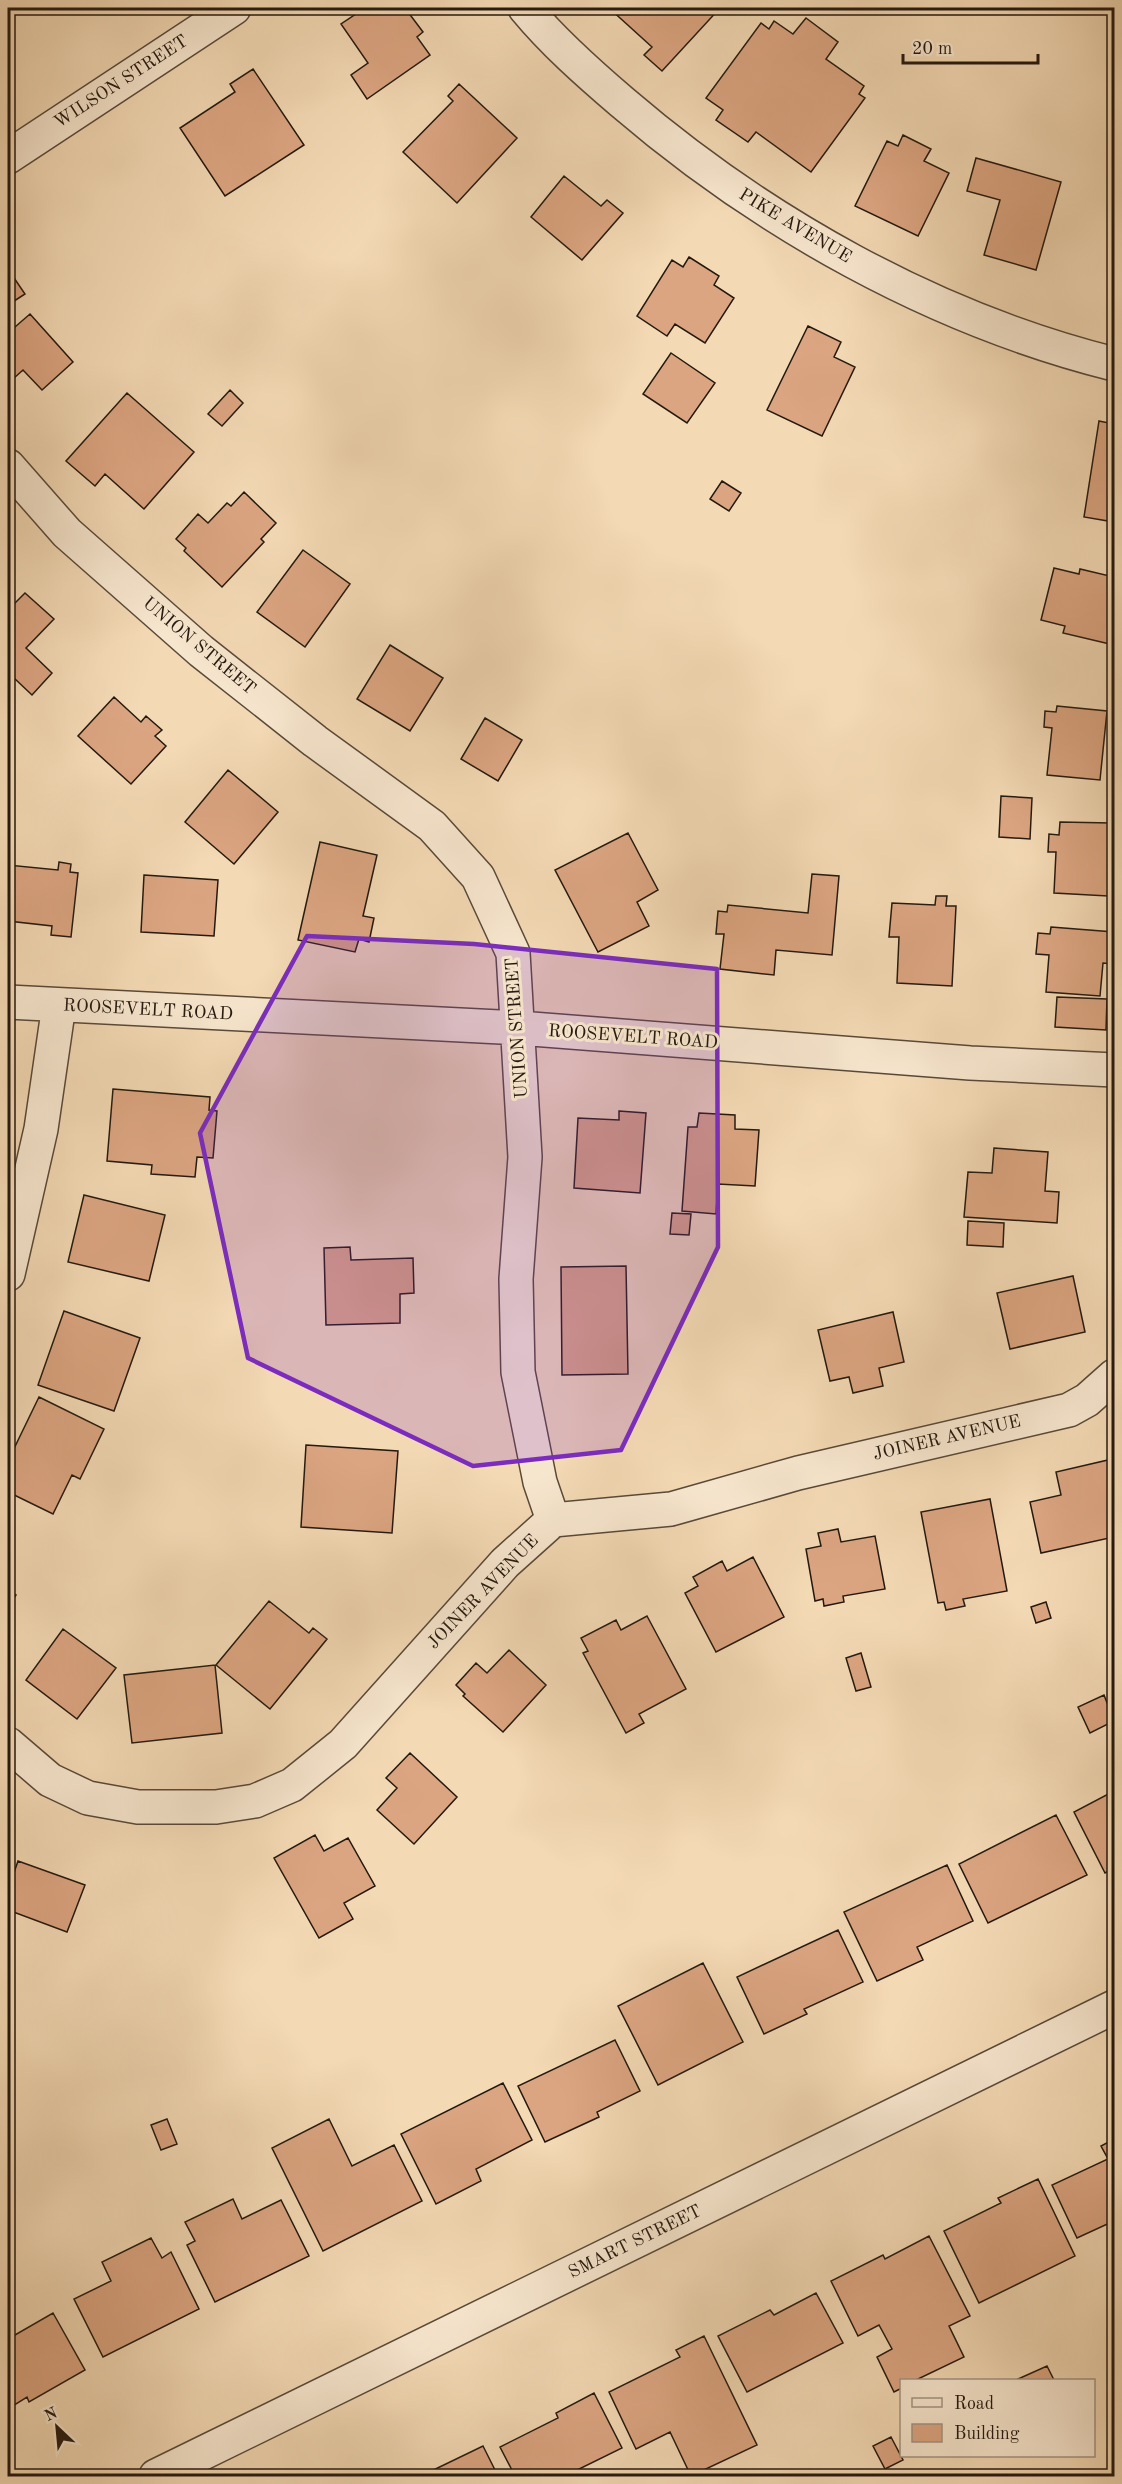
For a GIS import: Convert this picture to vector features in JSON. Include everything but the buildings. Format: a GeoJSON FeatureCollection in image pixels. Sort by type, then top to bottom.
{"type":"FeatureCollection","features":[{"type":"Feature","properties":{"kind":"street","name":"WILSON STREET"},"geometry":{"type":"LineString","coordinates":[[8,157],[234,8]]}},
{"type":"Feature","properties":{"kind":"street","name":"PIKE AVENUE"},"geometry":{"type":"LineString","coordinates":[[525,8],[583,69],[673,146],[771,214],[874,272],[976,318],[1068,353],[1114,364]]}},
{"type":"Feature","properties":{"kind":"street","name":"UNION STREET"},"geometry":{"type":"LineString","coordinates":[[8,466],[67,533],[201,651],[315,741],[432,826],[478,877],[513,953],[525,1157],[516,1279],[518,1372],[540,1482],[553,1520]]}},
{"type":"Feature","properties":{"kind":"street","name":"ROOSEVELT ROAD"},"geometry":{"type":"LineString","coordinates":[[8,1002],[519,1028],[970,1063],[1114,1070]]}},
{"type":"Feature","properties":{"kind":"street"},"geometry":{"type":"LineString","coordinates":[[8,1274],[41,1129],[59,1005]]}},
{"type":"Feature","properties":{"kind":"street","name":"JOINER AVENUE"},"geometry":{"type":"LineString","coordinates":[[8,1744],[50,1780],[88,1798],[138,1807],[216,1807],[255,1801],[292,1785],[343,1743],[505,1563],[553,1520],[671,1509],[798,1473],[1069,1410],[1087,1400],[1114,1376]]}},
{"type":"Feature","properties":{"kind":"street","name":"SMART STREET"},"geometry":{"type":"LineString","coordinates":[[156,2476],[1114,2007]]}},
{"type":"Feature","properties":{"kind":"highlighted area"},"geometry":{"type":"Polygon","coordinates":[[[307,936],[474,944],[717,969],[718,1247],[621,1450],[473,1466],[248,1358],[200,1133],[307,936]]]}}]}
